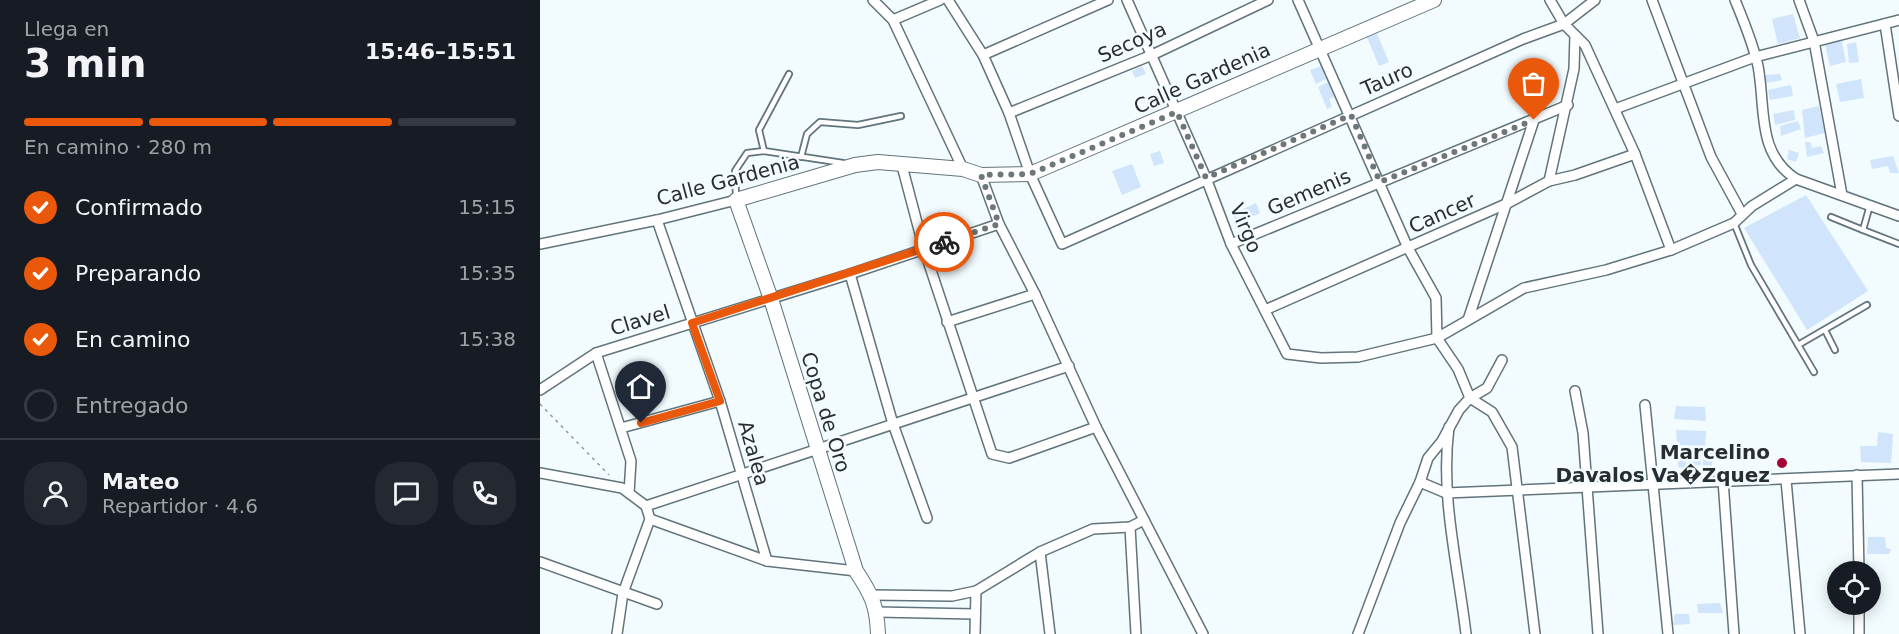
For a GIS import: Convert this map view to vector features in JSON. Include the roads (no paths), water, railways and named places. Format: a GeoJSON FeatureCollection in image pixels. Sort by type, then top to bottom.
{"type":"FeatureCollection","features":[{"type":"Feature","properties":{"kind":"street"},"geometry":{"type":"LineString","coordinates":[[873,0],[893,20],[963,169]]}},
{"type":"Feature","properties":{"kind":"street"},"geometry":{"type":"LineString","coordinates":[[893,20],[940,0]]}},
{"type":"Feature","properties":{"kind":"street"},"geometry":{"type":"LineString","coordinates":[[948,0],[983,55],[1009,113],[1030,174]]}},
{"type":"Feature","properties":{"kind":"street"},"geometry":{"type":"LineString","coordinates":[[983,55],[1108,0]]}},
{"type":"Feature","properties":{"kind":"street","name":"Virgo"},"geometry":{"type":"LineString","coordinates":[[1127,0],[1206,178],[1231,244],[1287,354],[1321,358],[1358,357],[1437,338]]}},
{"type":"Feature","properties":{"kind":"street","name":"Secoya"},"geometry":{"type":"LineString","coordinates":[[1009,113],[1152,55],[1268,0]]}},
{"type":"Feature","properties":{"kind":"street"},"geometry":{"type":"LineString","coordinates":[[1298,0],[1321,47],[1408,248],[1436,298],[1437,338],[1458,369],[1470,398],[1492,412],[1512,447],[1535,634]]}},
{"type":"Feature","properties":{"kind":"street","name":"Calle Gardenia"},"geometry":{"type":"LineString","coordinates":[[540,244],[657,220],[736,200],[855,165],[901,162],[963,169],[981,175],[1030,174],[1434,0]]}},
{"type":"Feature","properties":{"kind":"street"},"geometry":{"type":"LineString","coordinates":[[1550,0],[1564,24],[1584,45],[1616,109],[1671,250]]}},
{"type":"Feature","properties":{"kind":"street","name":"Tauro"},"geometry":{"type":"LineString","coordinates":[[1030,174],[1062,244],[1523,39],[1564,24],[1595,0]]}},
{"type":"Feature","properties":{"kind":"street"},"geometry":{"type":"LineString","coordinates":[[1652,0],[1712,157],[1742,214]]}},
{"type":"Feature","properties":{"kind":"street"},"geometry":{"type":"LineString","coordinates":[[1735,0],[1755,57],[1768,143],[1773,159],[1781,170],[1796,179],[1899,216]]}},
{"type":"Feature","properties":{"kind":"street"},"geometry":{"type":"LineString","coordinates":[[1799,0],[1814,41],[1842,195]]}},
{"type":"Feature","properties":{"kind":"street"},"geometry":{"type":"LineString","coordinates":[[1616,109],[1755,57],[1899,20]]}},
{"type":"Feature","properties":{"kind":"street"},"geometry":{"type":"LineString","coordinates":[[1885,24],[1899,116]]}},
{"type":"Feature","properties":{"kind":"street"},"geometry":{"type":"LineString","coordinates":[[1549,181],[1568,105],[1574,69],[1575,35]]}},
{"type":"Feature","properties":{"kind":"street","name":"Gemenis"},"geometry":{"type":"LineString","coordinates":[[1231,244],[1568,105]]}},
{"type":"Feature","properties":{"kind":"street"},"geometry":{"type":"LineString","coordinates":[[1468,320],[1534,120]]}},
{"type":"Feature","properties":{"kind":"street","name":"Cancer"},"geometry":{"type":"LineString","coordinates":[[1265,310],[1408,248],[1549,181],[1575,175],[1635,154]]}},
{"type":"Feature","properties":{"kind":"street"},"geometry":{"type":"LineString","coordinates":[[901,162],[924,249],[992,454],[1009,458],[1096,426]]}},
{"type":"Feature","properties":{"kind":"street"},"geometry":{"type":"LineString","coordinates":[[981,175],[999,224],[1035,294],[1096,426],[1203,634]]}},
{"type":"Feature","properties":{"kind":"street"},"geometry":{"type":"LineString","coordinates":[[1437,338],[1524,288],[1606,270],[1671,250],[1734,223],[1742,214],[1796,179]]}},
{"type":"Feature","properties":{"kind":"street","name":"Copa de Oro"},"geometry":{"type":"LineString","coordinates":[[736,200],[771,299],[856,571],[872,595],[877,612],[878,634]]}},
{"type":"Feature","properties":{"kind":"street","name":"Azalea"},"geometry":{"type":"LineString","coordinates":[[657,220],[720,401],[767,561]]}},
{"type":"Feature","properties":{"kind":"street","name":"Clavel"},"geometry":{"type":"LineString","coordinates":[[540,390],[596,353],[850,274],[999,224]]}},
{"type":"Feature","properties":{"kind":"street"},"geometry":{"type":"LineString","coordinates":[[850,274],[893,424],[927,518]]}},
{"type":"Feature","properties":{"kind":"street"},"geometry":{"type":"LineString","coordinates":[[947,322],[1035,294]]}},
{"type":"Feature","properties":{"kind":"street"},"geometry":{"type":"LineString","coordinates":[[596,353],[631,461],[626,490]]}},
{"type":"Feature","properties":{"kind":"street"},"geometry":{"type":"LineString","coordinates":[[1358,634],[1400,523],[1420,482],[1428,458],[1470,398],[1487,388],[1502,360]]}},
{"type":"Feature","properties":{"kind":"street"},"geometry":{"type":"LineString","coordinates":[[646,506],[817,447],[1069,366]]}},
{"type":"Feature","properties":{"kind":"street"},"geometry":{"type":"LineString","coordinates":[[1575,391],[1583,433],[1585,489],[1598,634]]}},
{"type":"Feature","properties":{"kind":"street"},"geometry":{"type":"LineString","coordinates":[[621,428],[720,401]]}},
{"type":"Feature","properties":{"kind":"street"},"geometry":{"type":"LineString","coordinates":[[1645,405],[1668,634]]}},
{"type":"Feature","properties":{"kind":"street"},"geometry":{"type":"LineString","coordinates":[[1449,428],[1445,459],[1446,494],[1466,634]]}},
{"type":"Feature","properties":{"kind":"street"},"geometry":{"type":"LineString","coordinates":[[540,473],[626,490],[646,506],[650,519],[623,593],[617,634]]}},
{"type":"Feature","properties":{"kind":"street"},"geometry":{"type":"LineString","coordinates":[[1420,482],[1446,494],[1516,488],[1585,489],[1654,483],[1786,480],[1899,474]]}},
{"type":"Feature","properties":{"kind":"street"},"geometry":{"type":"LineString","coordinates":[[1857,475],[1859,561]]}},
{"type":"Feature","properties":{"kind":"street"},"geometry":{"type":"LineString","coordinates":[[1723,480],[1734,634]]}},
{"type":"Feature","properties":{"kind":"street"},"geometry":{"type":"LineString","coordinates":[[1786,480],[1800,634]]}},
{"type":"Feature","properties":{"kind":"street"},"geometry":{"type":"LineString","coordinates":[[650,519],[767,561],[856,571]]}},
{"type":"Feature","properties":{"kind":"street"},"geometry":{"type":"LineString","coordinates":[[872,595],[952,596],[975,591],[1040,552],[1094,529],[1130,527],[1144,520]]}},
{"type":"Feature","properties":{"kind":"street"},"geometry":{"type":"LineString","coordinates":[[1130,527],[1136,634]]}},
{"type":"Feature","properties":{"kind":"street"},"geometry":{"type":"LineString","coordinates":[[1040,552],[1050,634]]}},
{"type":"Feature","properties":{"kind":"street"},"geometry":{"type":"LineString","coordinates":[[540,562],[657,604]]}},
{"type":"Feature","properties":{"kind":"street"},"geometry":{"type":"LineString","coordinates":[[975,591],[975,634]]}},
{"type":"Feature","properties":{"kind":"street"},"geometry":{"type":"LineString","coordinates":[[877,612],[975,614]]}},
{"type":"Feature","properties":{"kind":"street"},"geometry":{"type":"LineString","coordinates":[[1859,615],[1859,634]]}},
{"type":"Feature","properties":{"kind":"lane"},"geometry":{"type":"LineString","coordinates":[[764,151],[759,130],[789,74]]}},
{"type":"Feature","properties":{"kind":"lane"},"geometry":{"type":"LineString","coordinates":[[801,158],[807,134],[820,122],[858,125],[901,116]]}},
{"type":"Feature","properties":{"kind":"lane"},"geometry":{"type":"LineString","coordinates":[[736,200],[735,171],[747,153],[764,151],[855,165]]}},
{"type":"Feature","properties":{"kind":"lane"},"geometry":{"type":"LineString","coordinates":[[1863,230],[1870,205]]}},
{"type":"Feature","properties":{"kind":"lane"},"geometry":{"type":"LineString","coordinates":[[1831,217],[1899,243]]}},
{"type":"Feature","properties":{"kind":"lane"},"geometry":{"type":"LineString","coordinates":[[1734,223],[1751,265],[1814,372]]}},
{"type":"Feature","properties":{"kind":"lane"},"geometry":{"type":"LineString","coordinates":[[1798,345],[1868,305]]}},
{"type":"Feature","properties":{"kind":"lane"},"geometry":{"type":"LineString","coordinates":[[1824,330],[1835,350]]}},
{"type":"Feature","properties":{"kind":"place","name":"Marcelino Davalos Va�Zquez"},"geometry":{"type":"Point","coordinates":[1782,463]}}]}
